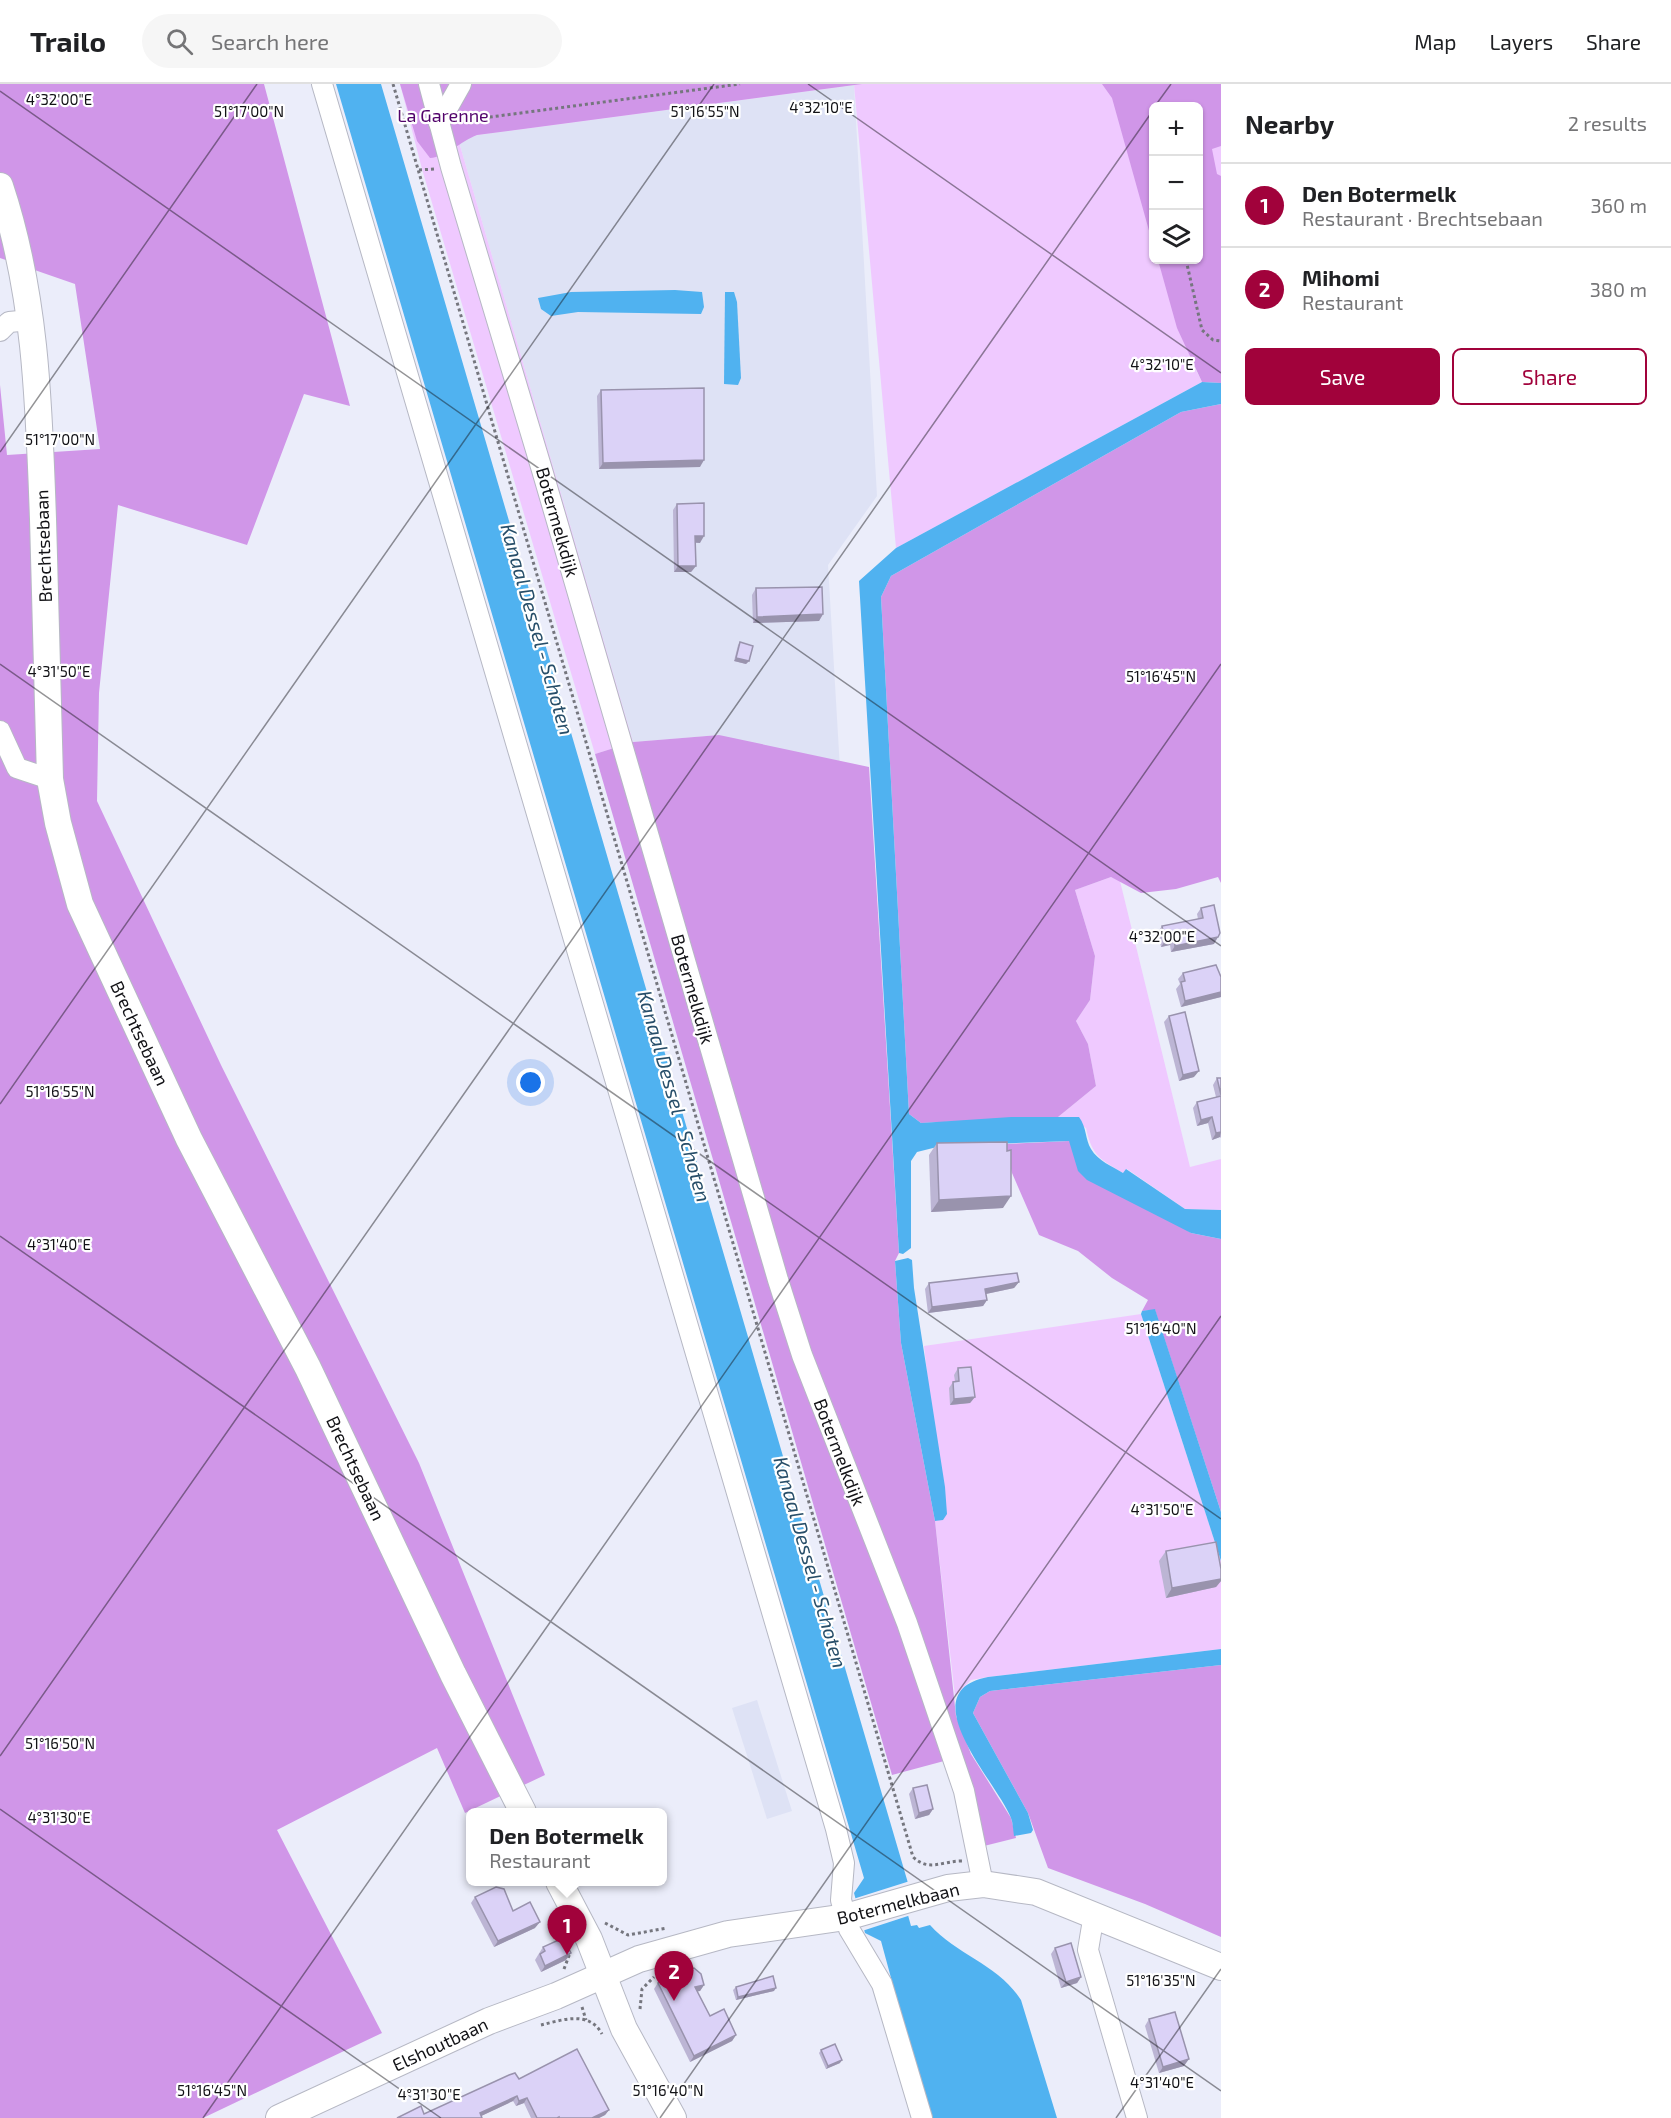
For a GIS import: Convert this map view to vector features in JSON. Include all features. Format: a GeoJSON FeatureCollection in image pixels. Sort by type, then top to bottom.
{"type":"FeatureCollection","features":[{"type":"Feature","properties":{"kind":"main road","name":"Brechtsebaan"},"geometry":{"type":"LineString","coordinates":[[0,186],[10,217],[32,320],[39,395],[50,778],[58,823],[80,904],[189,1139],[308,1368],[453,1674],[521,1808]]}},
{"type":"Feature","properties":{"kind":"main road","name":"Botermelkbaan"},"geometry":{"type":"LineString","coordinates":[[603,1974],[706,1938],[851,1916],[930,1893],[983,1884],[1036,1892],[1221,1967]]}},
{"type":"Feature","properties":{"kind":"main road"},"geometry":{"type":"LineString","coordinates":[[562,1886],[586,1933],[624,2029],[673,2118]]}},
{"type":"Feature","properties":{"kind":"main road","name":"Elshoutbaan"},"geometry":{"type":"LineString","coordinates":[[279,2118],[489,2021],[556,1996],[603,1974]]}},
{"type":"Feature","properties":{"kind":"street"},"geometry":{"type":"LineString","coordinates":[[322,84],[836,1829],[844,1863],[841,1900],[851,1916],[852,1936],[874,1967],[882,1984],[922,2118]]}},
{"type":"Feature","properties":{"kind":"street","name":"Botermelkdijk"},"geometry":{"type":"LineString","coordinates":[[429,84],[778,1280],[802,1354],[907,1623],[961,1780],[983,1884]]}},
{"type":"Feature","properties":{"kind":"street"},"geometry":{"type":"LineString","coordinates":[[439,123],[461,84]]}},
{"type":"Feature","properties":{"kind":"street"},"geometry":{"type":"LineString","coordinates":[[0,331],[9,322],[32,320]]}},
{"type":"Feature","properties":{"kind":"street"},"geometry":{"type":"LineString","coordinates":[[0,731],[17,768],[50,778]]}},
{"type":"Feature","properties":{"kind":"street"},"geometry":{"type":"LineString","coordinates":[[1094,1914],[1088,1950],[1137,2118]]}},
{"type":"Feature","properties":{"kind":"path"},"geometry":{"type":"LineString","coordinates":[[393,84],[912,1857],[920,1864],[929,1867],[968,1862],[983,1884]]}},
{"type":"Feature","properties":{"kind":"path"},"geometry":{"type":"LineString","coordinates":[[439,123],[740,84]]}},
{"type":"Feature","properties":{"kind":"path"},"geometry":{"type":"LineString","coordinates":[[1187,264],[1202,330],[1213,340],[1221,340]]}},
{"type":"Feature","properties":{"kind":"path"},"geometry":{"type":"LineString","coordinates":[[600,1917],[619,1932]]}},
{"type":"Feature","properties":{"kind":"path"},"geometry":{"type":"LineString","coordinates":[[565,1971],[569,1948]]}},
{"type":"Feature","properties":{"kind":"path"},"geometry":{"type":"LineString","coordinates":[[639,2004],[645,1984]]}},
{"type":"Feature","properties":{"kind":"path"},"geometry":{"type":"LineString","coordinates":[[581,2004],[586,2020]]}},
{"type":"Feature","properties":{"kind":"shaded area"},"geometry":{"type":"Polygon","coordinates":[[[854,85],[877,496],[828,565],[841,786],[719,735],[633,742],[459,142],[477,135],[854,85]]]}},
{"type":"Feature","properties":{"kind":"shaded area"},"geometry":{"type":"Polygon","coordinates":[[[757,1700],[792,1811],[767,1819],[732,1708],[757,1700]]]}},
{"type":"Feature","properties":{"kind":"green space"},"geometry":{"type":"Polygon","coordinates":[[[0,84],[264,84],[350,406],[304,394],[247,545],[118,505],[99,693],[97,801],[221,1065],[419,1463],[545,1775],[476,1808],[466,1808],[465,1813],[437,1748],[277,1830],[382,2033],[203,2118],[0,2118],[0,385],[7,455],[100,449],[75,284],[0,258],[0,84]]]}},
{"type":"Feature","properties":{"kind":"green space"},"geometry":{"type":"Polygon","coordinates":[[[400,84],[1221,84],[1221,310],[1191,360],[1202,382],[896,548],[854,85],[477,135],[459,142],[633,742],[595,754],[422,169],[400,84]]]}},
{"type":"Feature","properties":{"kind":"green space","name":"La Garenne"},"geometry":{"type":"Polygon","coordinates":[[[400,84],[862,84],[477,135],[442,155],[430,158],[417,141],[400,84]]]}},
{"type":"Feature","properties":{"kind":"green space"},"geometry":{"type":"Polygon","coordinates":[[[1102,84],[1221,84],[1221,146],[1212,149],[1217,174],[1221,176],[1221,383],[1202,382],[1177,328],[1159,264],[1203,264],[1203,102],[1149,102],[1149,231],[1112,98],[1102,84]]]}},
{"type":"Feature","properties":{"kind":"green space"},"geometry":{"type":"Polygon","coordinates":[[[1221,404],[1221,883],[1218,877],[1176,889],[1141,893],[1111,877],[1075,890],[1095,956],[1090,1000],[1076,1021],[1088,1044],[1096,1086],[1058,1117],[921,1123],[909,1114],[881,597],[891,576],[1181,412],[1221,404]]]}},
{"type":"Feature","properties":{"kind":"green space"},"geometry":{"type":"Polygon","coordinates":[[[719,735],[869,767],[899,1253],[895,1261],[901,1343],[935,1521],[956,1716],[971,1754],[1011,1818],[1016,1838],[984,1846],[959,1757],[892,1775],[595,754],[633,742],[719,735]]]}},
{"type":"Feature","properties":{"kind":"green space"},"geometry":{"type":"Polygon","coordinates":[[[1111,877],[1120,881],[1190,1167],[1221,1159],[1221,1210],[1185,1209],[1127,1169],[1123,1173],[1103,1160],[1094,1151],[1086,1128],[1065,1117],[1058,1117],[1096,1086],[1088,1044],[1076,1021],[1090,1000],[1095,956],[1075,890],[1111,877]]]}},
{"type":"Feature","properties":{"kind":"green space"},"geometry":{"type":"Polygon","coordinates":[[[1069,1141],[1191,1233],[1221,1239],[1221,1512],[1155,1310],[1142,1311],[1148,1300],[1112,1278],[1078,1251],[1039,1235],[1012,1173],[1005,1144],[1069,1141]]]}},
{"type":"Feature","properties":{"kind":"green space"},"geometry":{"type":"Polygon","coordinates":[[[1141,1314],[1221,1561],[1221,1649],[971,1680],[955,1696],[935,1521],[943,1519],[924,1346],[1141,1314]]]}},
{"type":"Feature","properties":{"kind":"green space"},"geometry":{"type":"Polygon","coordinates":[[[1221,1665],[1221,1937],[1145,1904],[1048,1868],[1028,1813],[973,1713],[980,1697],[990,1691],[1221,1665]]]}},
{"type":"Feature","properties":{"kind":"water","name":"Kanaal Dessel - Schoten"},"geometry":{"type":"Polygon","coordinates":[[[336,84],[381,84],[908,1883],[900,1886],[911,1926],[917,1925],[919,1928],[930,1925],[1012,1988],[1021,2000],[1057,2118],[929,2118],[881,1941],[865,1933],[854,1893],[864,1878],[336,84]]]}},
{"type":"Feature","properties":{"kind":"water"},"geometry":{"type":"Polygon","coordinates":[[[675,290],[702,292],[704,307],[701,314],[578,312],[551,316],[541,309],[538,298],[571,292],[675,290]]]}},
{"type":"Feature","properties":{"kind":"water"},"geometry":{"type":"Polygon","coordinates":[[[725,292],[734,292],[737,302],[741,378],[738,385],[724,384],[725,292]]]}},
{"type":"Feature","properties":{"kind":"water"},"geometry":{"type":"Polygon","coordinates":[[[1202,382],[1221,383],[1221,404],[1181,412],[891,576],[881,597],[909,1114],[921,1123],[1011,1117],[1079,1117],[1091,1149],[1106,1163],[1123,1173],[1126,1169],[1185,1209],[1221,1210],[1221,1239],[1191,1233],[1087,1180],[1078,1171],[1069,1141],[941,1146],[917,1152],[911,1161],[911,1248],[903,1254],[899,1253],[859,581],[896,548],[1202,382]]]}},
{"type":"Feature","properties":{"kind":"water"},"geometry":{"type":"Polygon","coordinates":[[[908,1258],[912,1260],[914,1288],[945,1487],[947,1514],[943,1520],[935,1521],[901,1343],[895,1261],[908,1258]]]}},
{"type":"Feature","properties":{"kind":"water"},"geometry":{"type":"Polygon","coordinates":[[[1155,1309],[1221,1512],[1221,1561],[1141,1314],[1142,1311],[1155,1309]]]}},
{"type":"Feature","properties":{"kind":"water"},"geometry":{"type":"Polygon","coordinates":[[[1221,1649],[1221,1665],[990,1691],[980,1697],[973,1713],[1028,1813],[1033,1830],[1031,1833],[1014,1836],[1011,1818],[965,1740],[957,1719],[956,1700],[966,1686],[988,1677],[1221,1649]]]}},
{"type":"Feature","properties":{"kind":"pier"},"geometry":{"type":"Polygon","coordinates":[[[910,1881],[910,1885],[903,1888],[911,1915],[862,1931],[853,1899],[910,1881]]]}},
{"type":"Feature","properties":{"kind":"building"},"geometry":{"type":"Polygon","coordinates":[[[704,388],[704,460],[603,463],[601,390],[704,388]]]}},
{"type":"Feature","properties":{"kind":"building"},"geometry":{"type":"Polygon","coordinates":[[[704,503],[704,536],[695,536],[696,566],[678,566],[677,504],[704,503]]]}},
{"type":"Feature","properties":{"kind":"building"},"geometry":{"type":"Polygon","coordinates":[[[822,587],[823,614],[757,617],[756,588],[822,587]]]}},
{"type":"Feature","properties":{"kind":"building"},"geometry":{"type":"Polygon","coordinates":[[[740,642],[753,646],[749,661],[736,658],[740,642]]]}},
{"type":"Feature","properties":{"kind":"building"},"geometry":{"type":"Polygon","coordinates":[[[1214,905],[1220,933],[1218,937],[1175,946],[1174,939],[1165,941],[1162,926],[1203,918],[1201,908],[1214,905]]]}},
{"type":"Feature","properties":{"kind":"building"},"geometry":{"type":"Polygon","coordinates":[[[1216,965],[1221,977],[1221,992],[1185,1001],[1181,982],[1185,981],[1183,973],[1216,965]]]}},
{"type":"Feature","properties":{"kind":"building"},"geometry":{"type":"Polygon","coordinates":[[[1185,1012],[1199,1071],[1183,1075],[1169,1016],[1185,1012]]]}},
{"type":"Feature","properties":{"kind":"building"},"geometry":{"type":"Polygon","coordinates":[[[1217,1078],[1221,1078],[1221,1095],[1217,1078]]]}},
{"type":"Feature","properties":{"kind":"building"},"geometry":{"type":"Polygon","coordinates":[[[1221,1096],[1221,1132],[1216,1133],[1212,1117],[1201,1120],[1197,1102],[1221,1096]]]}},
{"type":"Feature","properties":{"kind":"building"},"geometry":{"type":"Polygon","coordinates":[[[1007,1142],[1007,1151],[1011,1150],[1011,1196],[939,1200],[937,1143],[1007,1142]]]}},
{"type":"Feature","properties":{"kind":"building"},"geometry":{"type":"Polygon","coordinates":[[[1017,1273],[1019,1282],[985,1289],[987,1300],[932,1307],[929,1283],[1017,1273]]]}},
{"type":"Feature","properties":{"kind":"building"},"geometry":{"type":"Polygon","coordinates":[[[971,1367],[975,1397],[954,1399],[953,1382],[959,1381],[958,1368],[971,1367]]]}},
{"type":"Feature","properties":{"kind":"building"},"geometry":{"type":"Polygon","coordinates":[[[1216,1542],[1221,1579],[1172,1588],[1166,1551],[1216,1542]]]}},
{"type":"Feature","properties":{"kind":"building"},"geometry":{"type":"Polygon","coordinates":[[[927,1785],[933,1809],[919,1813],[913,1788],[927,1785]]]}},
{"type":"Feature","properties":{"kind":"building"},"geometry":{"type":"Polygon","coordinates":[[[496,1887],[504,1889],[513,1911],[530,1902],[540,1922],[498,1941],[475,1897],[496,1887]]]}},
{"type":"Feature","properties":{"kind":"building"},"geometry":{"type":"Polygon","coordinates":[[[563,1938],[571,1953],[545,1966],[540,1954],[545,1951],[543,1947],[563,1938]]]}},
{"type":"Feature","properties":{"kind":"building"},"geometry":{"type":"Polygon","coordinates":[[[1071,1943],[1081,1977],[1066,1982],[1055,1948],[1071,1943]]]}},
{"type":"Feature","properties":{"kind":"building"},"geometry":{"type":"Polygon","coordinates":[[[694,1968],[701,1974],[704,1985],[695,1987],[710,2016],[724,2009],[736,2035],[694,2056],[658,1983],[661,1978],[694,1968]]]}},
{"type":"Feature","properties":{"kind":"building"},"geometry":{"type":"Polygon","coordinates":[[[773,1976],[776,1988],[738,1997],[736,1987],[773,1976]]]}},
{"type":"Feature","properties":{"kind":"building"},"geometry":{"type":"Polygon","coordinates":[[[1175,2012],[1189,2059],[1163,2067],[1149,2019],[1175,2012]]]}},
{"type":"Feature","properties":{"kind":"building"},"geometry":{"type":"Polygon","coordinates":[[[835,2044],[842,2060],[828,2066],[821,2050],[835,2044]]]}},
{"type":"Feature","properties":{"kind":"building"},"geometry":{"type":"Polygon","coordinates":[[[577,2049],[609,2110],[592,2118],[537,2118],[527,2098],[519,2101],[517,2096],[480,2113],[482,2118],[397,2118],[421,2106],[424,2114],[515,2073],[519,2079],[577,2049]]]}},
{"type":"Feature","properties":{"kind":"place","name":"Den Botermelk"},"geometry":{"type":"Point","coordinates":[567,1955]}},
{"type":"Feature","properties":{"kind":"place","name":"Mihomi"},"geometry":{"type":"Point","coordinates":[674,2001]}}]}
